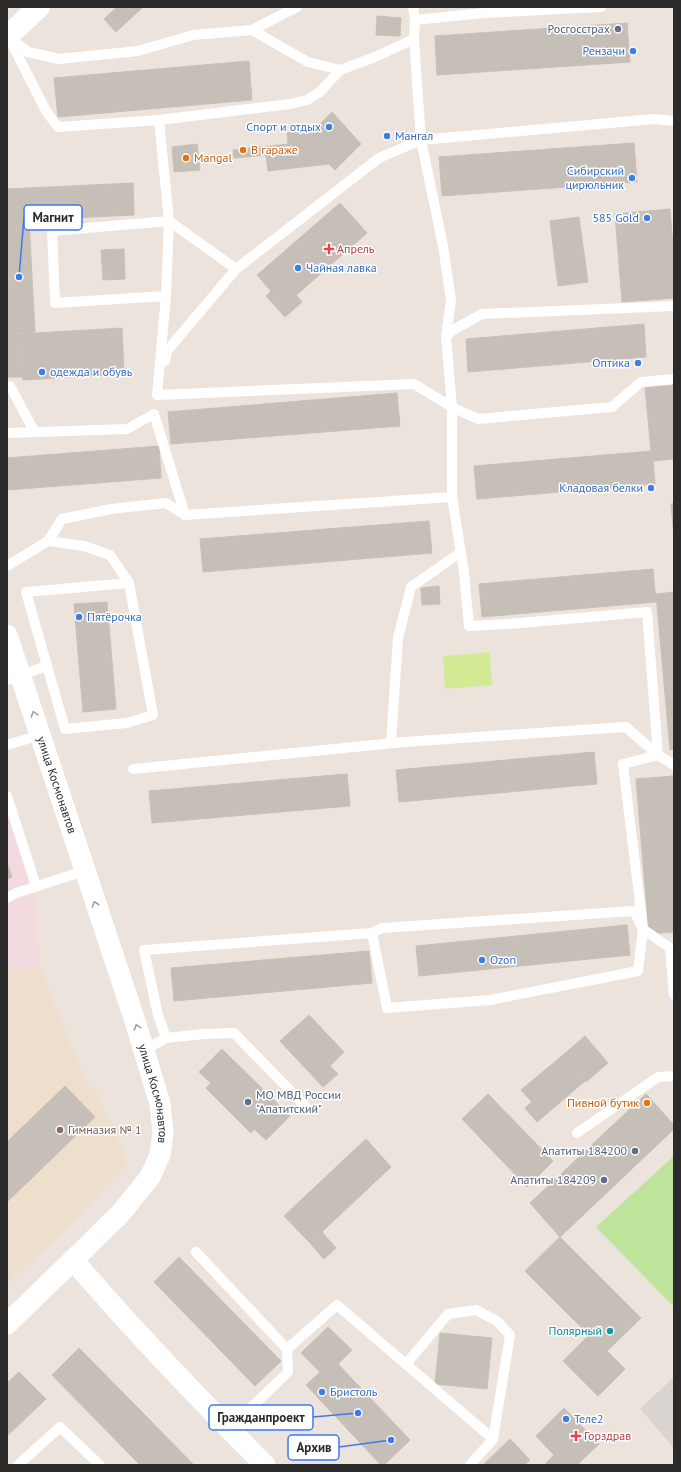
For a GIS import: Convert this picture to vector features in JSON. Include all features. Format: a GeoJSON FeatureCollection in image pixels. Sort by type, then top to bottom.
{"type":"FeatureCollection","features":[{"type":"Feature","properties":{"kind":"street"},"geometry":{"type":"LineString","coordinates":[[8,37],[39,7]]}},
{"type":"Feature","properties":{"kind":"street","name":"улица Космонавтов"},"geometry":{"type":"LineString","coordinates":[[7,635],[14,677],[40,735],[144,1050],[160,1104],[163,1133],[160,1156],[150,1177],[120,1214],[7,1324]]}},
{"type":"Feature","properties":{"kind":"street"},"geometry":{"type":"LineString","coordinates":[[73,1260],[106,1298],[229,1429],[265,1465]]}},
{"type":"Feature","properties":{"kind":"lane"},"geometry":{"type":"LineString","coordinates":[[8,37],[28,52],[59,59],[138,51],[194,35],[252,30],[297,7]]}},
{"type":"Feature","properties":{"kind":"lane"},"geometry":{"type":"LineString","coordinates":[[413,7],[415,20],[414,39],[421,140],[443,246],[451,300],[446,337],[452,408],[452,498],[461,552],[469,626],[647,612],[658,755]]}},
{"type":"Feature","properties":{"kind":"lane"},"geometry":{"type":"LineString","coordinates":[[415,20],[484,13],[600,7]]}},
{"type":"Feature","properties":{"kind":"lane"},"geometry":{"type":"LineString","coordinates":[[252,30],[308,62],[340,70]]}},
{"type":"Feature","properties":{"kind":"lane"},"geometry":{"type":"LineString","coordinates":[[8,37],[46,111],[58,127],[159,120],[290,104],[307,100],[320,92],[340,70],[375,57],[414,39]]}},
{"type":"Feature","properties":{"kind":"lane"},"geometry":{"type":"LineString","coordinates":[[185,516],[154,414],[157,395],[167,350],[236,269],[379,158],[421,140],[654,119],[674,121]]}},
{"type":"Feature","properties":{"kind":"lane"},"geometry":{"type":"LineString","coordinates":[[157,395],[166,296],[169,221],[159,120]]}},
{"type":"Feature","properties":{"kind":"lane"},"geometry":{"type":"LineString","coordinates":[[166,296],[55,303],[52,232],[169,221],[236,269]]}},
{"type":"Feature","properties":{"kind":"lane"},"geometry":{"type":"LineString","coordinates":[[446,337],[453,330],[482,314],[674,306]]}},
{"type":"Feature","properties":{"kind":"lane"},"geometry":{"type":"LineString","coordinates":[[157,395],[414,384],[452,408],[478,419],[612,407],[642,382],[674,379]]}},
{"type":"Feature","properties":{"kind":"lane"},"geometry":{"type":"LineString","coordinates":[[7,386],[10,386],[34,431]]}},
{"type":"Feature","properties":{"kind":"lane"},"geometry":{"type":"LineString","coordinates":[[7,433],[127,429],[154,414]]}},
{"type":"Feature","properties":{"kind":"lane"},"geometry":{"type":"LineString","coordinates":[[7,566],[48,541],[62,519],[111,509],[166,503],[185,516],[452,498]]}},
{"type":"Feature","properties":{"kind":"lane"},"geometry":{"type":"LineString","coordinates":[[48,541],[84,546],[110,555],[129,584],[153,715],[127,723],[65,729],[26,592],[129,584]]}},
{"type":"Feature","properties":{"kind":"lane"},"geometry":{"type":"LineString","coordinates":[[391,744],[398,638],[411,587],[461,552]]}},
{"type":"Feature","properties":{"kind":"lane"},"geometry":{"type":"LineString","coordinates":[[14,677],[47,666]]}},
{"type":"Feature","properties":{"kind":"lane"},"geometry":{"type":"LineString","coordinates":[[133,769],[391,744],[626,727],[658,755],[674,765]]}},
{"type":"Feature","properties":{"kind":"lane"},"geometry":{"type":"LineString","coordinates":[[7,745],[40,735]]}},
{"type":"Feature","properties":{"kind":"lane"},"geometry":{"type":"LineString","coordinates":[[372,933],[387,1008],[490,1000],[638,972],[643,929],[623,764],[658,755]]}},
{"type":"Feature","properties":{"kind":"lane"},"geometry":{"type":"LineString","coordinates":[[7,796],[36,886]]}},
{"type":"Feature","properties":{"kind":"lane"},"geometry":{"type":"LineString","coordinates":[[7,898],[16,893],[84,871]]}},
{"type":"Feature","properties":{"kind":"lane"},"geometry":{"type":"LineString","coordinates":[[166,1038],[158,1015],[144,950],[372,933],[382,928],[634,911],[643,929],[672,947],[674,995]]}},
{"type":"Feature","properties":{"kind":"lane"},"geometry":{"type":"LineString","coordinates":[[144,1050],[166,1038],[204,1034],[234,1033],[309,1110]]}},
{"type":"Feature","properties":{"kind":"lane"},"geometry":{"type":"LineString","coordinates":[[577,1133],[658,1077],[674,1076]]}},
{"type":"Feature","properties":{"kind":"lane"},"geometry":{"type":"LineString","coordinates":[[196,1252],[287,1350],[288,1372],[229,1429]]}},
{"type":"Feature","properties":{"kind":"lane"},"geometry":{"type":"LineString","coordinates":[[287,1350],[337,1305],[493,1439]]}},
{"type":"Feature","properties":{"kind":"lane"},"geometry":{"type":"LineString","coordinates":[[406,1364],[448,1314],[476,1310],[497,1320],[510,1335],[493,1439],[470,1465]]}},
{"type":"Feature","properties":{"kind":"lane"},"geometry":{"type":"LineString","coordinates":[[18,1465],[60,1427],[100,1465]]}},
{"type":"Feature","properties":{"kind":"shaded area"},"geometry":{"type":"Polygon","coordinates":[[[7,811],[35,898],[40,967],[7,972],[7,811]]]}},
{"type":"Feature","properties":{"kind":"shaded area","name":"Гимназия № 1"},"geometry":{"type":"Polygon","coordinates":[[[40,967],[85,1081],[98,1095],[128,1164],[44,1250],[7,1283],[7,972],[40,967]]]}},
{"type":"Feature","properties":{"kind":"shaded area"},"geometry":{"type":"Polygon","coordinates":[[[674,1377],[674,1448],[640,1409],[674,1377]]]}},
{"type":"Feature","properties":{"kind":"green space"},"geometry":{"type":"Polygon","coordinates":[[[490,652],[492,685],[445,689],[443,656],[490,652]]]}},
{"type":"Feature","properties":{"kind":"green space"},"geometry":{"type":"Polygon","coordinates":[[[674,1156],[674,1307],[596,1227],[674,1156]]]}},
{"type":"Feature","properties":{"kind":"building"},"geometry":{"type":"Polygon","coordinates":[[[117,7],[143,7],[116,32],[104,19],[117,7]]]}},
{"type":"Feature","properties":{"kind":"building"},"geometry":{"type":"Polygon","coordinates":[[[377,16],[401,18],[400,36],[376,35],[377,16]]]}},
{"type":"Feature","properties":{"kind":"building"},"geometry":{"type":"Polygon","coordinates":[[[627,23],[630,62],[437,75],[435,36],[627,23]]]}},
{"type":"Feature","properties":{"kind":"building"},"geometry":{"type":"Polygon","coordinates":[[[249,61],[252,100],[58,117],[54,78],[249,61]]]}},
{"type":"Feature","properties":{"kind":"building"},"geometry":{"type":"Polygon","coordinates":[[[332,112],[361,144],[335,170],[329,164],[268,171],[266,155],[234,158],[233,150],[288,144],[287,133],[316,128],[332,112]]]}},
{"type":"Feature","properties":{"kind":"building"},"geometry":{"type":"Polygon","coordinates":[[[634,143],[637,182],[442,196],[439,157],[634,143]]]}},
{"type":"Feature","properties":{"kind":"building","name":"Mangal"},"geometry":{"type":"Polygon","coordinates":[[[197,144],[200,170],[174,172],[172,147],[197,144]]]}},
{"type":"Feature","properties":{"kind":"building"},"geometry":{"type":"Polygon","coordinates":[[[133,183],[134,215],[7,221],[7,189],[133,183]]]}},
{"type":"Feature","properties":{"kind":"building"},"geometry":{"type":"Polygon","coordinates":[[[340,203],[367,233],[284,306],[257,275],[340,203]]]}},
{"type":"Feature","properties":{"kind":"building"},"geometry":{"type":"Polygon","coordinates":[[[670,209],[674,260],[674,298],[622,302],[615,214],[670,209]]]}},
{"type":"Feature","properties":{"kind":"building"},"geometry":{"type":"Polygon","coordinates":[[[579,217],[588,282],[558,286],[550,221],[579,217]]]}},
{"type":"Feature","properties":{"kind":"building"},"geometry":{"type":"Polygon","coordinates":[[[29,220],[35,332],[7,334],[7,222],[29,220]]]}},
{"type":"Feature","properties":{"kind":"building"},"geometry":{"type":"Polygon","coordinates":[[[124,249],[125,279],[103,280],[101,250],[124,249]]]}},
{"type":"Feature","properties":{"kind":"building"},"geometry":{"type":"Polygon","coordinates":[[[271,291],[284,306],[296,295],[302,302],[285,317],[266,296],[271,291]]]}},
{"type":"Feature","properties":{"kind":"building"},"geometry":{"type":"Polygon","coordinates":[[[644,324],[646,357],[468,372],[466,339],[644,324]]]}},
{"type":"Feature","properties":{"kind":"building"},"geometry":{"type":"Polygon","coordinates":[[[122,328],[124,374],[23,380],[20,334],[122,328]]]}},
{"type":"Feature","properties":{"kind":"building"},"geometry":{"type":"Polygon","coordinates":[[[20,334],[22,377],[7,377],[7,335],[20,334]]]}},
{"type":"Feature","properties":{"kind":"building"},"geometry":{"type":"Polygon","coordinates":[[[674,385],[674,459],[652,461],[645,388],[674,385]]]}},
{"type":"Feature","properties":{"kind":"building"},"geometry":{"type":"Polygon","coordinates":[[[397,393],[400,426],[171,444],[168,412],[397,393]]]}},
{"type":"Feature","properties":{"kind":"building"},"geometry":{"type":"Polygon","coordinates":[[[159,446],[161,478],[7,490],[7,458],[159,446]]]}},
{"type":"Feature","properties":{"kind":"building"},"geometry":{"type":"Polygon","coordinates":[[[652,451],[655,484],[477,499],[474,466],[652,451]]]}},
{"type":"Feature","properties":{"kind":"building"},"geometry":{"type":"Polygon","coordinates":[[[674,503],[674,538],[671,504],[674,503]]]}},
{"type":"Feature","properties":{"kind":"building"},"geometry":{"type":"Polygon","coordinates":[[[429,521],[432,553],[203,572],[200,539],[429,521]]]}},
{"type":"Feature","properties":{"kind":"building"},"geometry":{"type":"Polygon","coordinates":[[[653,569],[656,602],[482,617],[479,584],[653,569]]]}},
{"type":"Feature","properties":{"kind":"building"},"geometry":{"type":"Polygon","coordinates":[[[439,586],[440,604],[422,605],[421,588],[439,586]]]}},
{"type":"Feature","properties":{"kind":"building"},"geometry":{"type":"Polygon","coordinates":[[[674,592],[674,749],[670,750],[656,594],[674,592]]]}},
{"type":"Feature","properties":{"kind":"building"},"geometry":{"type":"Polygon","coordinates":[[[107,602],[116,709],[83,712],[74,604],[107,602]]]}},
{"type":"Feature","properties":{"kind":"building"},"geometry":{"type":"Polygon","coordinates":[[[594,752],[597,784],[399,802],[396,770],[594,752]]]}},
{"type":"Feature","properties":{"kind":"building"},"geometry":{"type":"Polygon","coordinates":[[[347,774],[350,806],[152,823],[149,791],[347,774]]]}},
{"type":"Feature","properties":{"kind":"building"},"geometry":{"type":"Polygon","coordinates":[[[674,776],[674,932],[649,934],[636,779],[674,776]]]}},
{"type":"Feature","properties":{"kind":"building"},"geometry":{"type":"Polygon","coordinates":[[[7,863],[12,877],[7,879],[7,863]]]}},
{"type":"Feature","properties":{"kind":"building"},"geometry":{"type":"Polygon","coordinates":[[[627,925],[630,955],[419,976],[416,946],[627,925]]]}},
{"type":"Feature","properties":{"kind":"building"},"geometry":{"type":"Polygon","coordinates":[[[369,951],[372,983],[174,1001],[171,968],[369,951]]]}},
{"type":"Feature","properties":{"kind":"building"},"geometry":{"type":"Polygon","coordinates":[[[309,1015],[344,1052],[330,1066],[338,1074],[323,1087],[280,1041],[309,1015]]]}},
{"type":"Feature","properties":{"kind":"building"},"geometry":{"type":"Polygon","coordinates":[[[585,1036],[608,1063],[586,1082],[563,1055],[585,1036]]]}},
{"type":"Feature","properties":{"kind":"building","name":"МО МВД России \"Апатитский\""},"geometry":{"type":"Polygon","coordinates":[[[222,1049],[290,1116],[266,1140],[254,1129],[251,1133],[206,1088],[211,1083],[199,1072],[222,1049]]]}},
{"type":"Feature","properties":{"kind":"building"},"geometry":{"type":"Polygon","coordinates":[[[563,1055],[585,1081],[537,1122],[525,1108],[532,1102],[521,1090],[563,1055]]]}},
{"type":"Feature","properties":{"kind":"building"},"geometry":{"type":"Polygon","coordinates":[[[65,1086],[95,1117],[7,1202],[7,1142],[65,1086]]]}},
{"type":"Feature","properties":{"kind":"building"},"geometry":{"type":"Polygon","coordinates":[[[488,1094],[553,1161],[527,1187],[462,1119],[488,1094]]]}},
{"type":"Feature","properties":{"kind":"building"},"geometry":{"type":"Polygon","coordinates":[[[646,1094],[674,1125],[674,1129],[560,1237],[530,1203],[646,1094]]]}},
{"type":"Feature","properties":{"kind":"building","name":"МО МВД России \"Апатитский\""},"geometry":{"type":"Polygon","coordinates":[[[366,1139],[391,1167],[310,1243],[284,1216],[366,1139]]]}},
{"type":"Feature","properties":{"kind":"building"},"geometry":{"type":"Polygon","coordinates":[[[322,1232],[336,1248],[324,1259],[310,1243],[322,1232]]]}},
{"type":"Feature","properties":{"kind":"building"},"geometry":{"type":"Polygon","coordinates":[[[560,1237],[641,1318],[607,1351],[625,1369],[598,1396],[563,1361],[589,1335],[525,1271],[560,1237]]]}},
{"type":"Feature","properties":{"kind":"building"},"geometry":{"type":"Polygon","coordinates":[[[179,1257],[281,1361],[255,1386],[154,1282],[179,1257]]]}},
{"type":"Feature","properties":{"kind":"building"},"geometry":{"type":"Polygon","coordinates":[[[328,1327],[352,1350],[338,1364],[410,1440],[384,1465],[381,1465],[306,1385],[320,1372],[301,1353],[328,1327]]]}},
{"type":"Feature","properties":{"kind":"building"},"geometry":{"type":"Polygon","coordinates":[[[440,1333],[492,1338],[487,1389],[435,1384],[440,1333]]]}},
{"type":"Feature","properties":{"kind":"building"},"geometry":{"type":"Polygon","coordinates":[[[79,1348],[194,1465],[140,1465],[52,1375],[79,1348]]]}},
{"type":"Feature","properties":{"kind":"building"},"geometry":{"type":"Polygon","coordinates":[[[19,1372],[46,1399],[7,1436],[7,1383],[19,1372]]]}},
{"type":"Feature","properties":{"kind":"building"},"geometry":{"type":"Polygon","coordinates":[[[564,1408],[599,1444],[577,1465],[548,1465],[546,1463],[554,1455],[536,1436],[564,1408]]]}},
{"type":"Feature","properties":{"kind":"building"},"geometry":{"type":"Polygon","coordinates":[[[510,1439],[530,1460],[524,1465],[483,1465],[510,1439]]]}},
{"type":"Feature","properties":{"kind":"place","name":"Росгосстрах"},"geometry":{"type":"Point","coordinates":[618,29]}},
{"type":"Feature","properties":{"kind":"place","name":"Рензачи"},"geometry":{"type":"Point","coordinates":[633,51]}},
{"type":"Feature","properties":{"kind":"place","name":"Спорт и отдых"},"geometry":{"type":"Point","coordinates":[329,127]}},
{"type":"Feature","properties":{"kind":"place","name":"Мангал"},"geometry":{"type":"Point","coordinates":[387,136]}},
{"type":"Feature","properties":{"kind":"place","name":"В гараже"},"geometry":{"type":"Point","coordinates":[243,150]}},
{"type":"Feature","properties":{"kind":"place","name":"Mangal"},"geometry":{"type":"Point","coordinates":[186,158]}},
{"type":"Feature","properties":{"kind":"place","name":"Сибирский цирюльник"},"geometry":{"type":"Point","coordinates":[632,178]}},
{"type":"Feature","properties":{"kind":"place","name":"585 Gold"},"geometry":{"type":"Point","coordinates":[647,218]}},
{"type":"Feature","properties":{"kind":"place","name":"Апрель"},"geometry":{"type":"Point","coordinates":[329,249]}},
{"type":"Feature","properties":{"kind":"place","name":"Чайная лавка"},"geometry":{"type":"Point","coordinates":[298,268]}},
{"type":"Feature","properties":{"kind":"place","name":"Магнит"},"geometry":{"type":"Point","coordinates":[19,277]}},
{"type":"Feature","properties":{"kind":"place","name":"Оптика"},"geometry":{"type":"Point","coordinates":[638,363]}},
{"type":"Feature","properties":{"kind":"place","name":"одежда и обувь"},"geometry":{"type":"Point","coordinates":[42,372]}},
{"type":"Feature","properties":{"kind":"place","name":"Кладовая белки"},"geometry":{"type":"Point","coordinates":[651,488]}},
{"type":"Feature","properties":{"kind":"place","name":"Пятёрочка"},"geometry":{"type":"Point","coordinates":[79,617]}},
{"type":"Feature","properties":{"kind":"place","name":"Ozon"},"geometry":{"type":"Point","coordinates":[482,960]}},
{"type":"Feature","properties":{"kind":"place","name":"МО МВД России \"Апатитский\""},"geometry":{"type":"Point","coordinates":[248,1102]}},
{"type":"Feature","properties":{"kind":"place","name":"Пивной бутик"},"geometry":{"type":"Point","coordinates":[647,1103]}},
{"type":"Feature","properties":{"kind":"place","name":"Гимназия № 1"},"geometry":{"type":"Point","coordinates":[60,1130]}},
{"type":"Feature","properties":{"kind":"place","name":"Апатиты 184200"},"geometry":{"type":"Point","coordinates":[635,1151]}},
{"type":"Feature","properties":{"kind":"place","name":"Апатиты 184209"},"geometry":{"type":"Point","coordinates":[604,1180]}},
{"type":"Feature","properties":{"kind":"place","name":"Полярный"},"geometry":{"type":"Point","coordinates":[610,1331]}},
{"type":"Feature","properties":{"kind":"place","name":"Бристоль"},"geometry":{"type":"Point","coordinates":[322,1392]}},
{"type":"Feature","properties":{"kind":"place","name":"Гражданпроект"},"geometry":{"type":"Point","coordinates":[358,1413]}},
{"type":"Feature","properties":{"kind":"place","name":"Теле2"},"geometry":{"type":"Point","coordinates":[566,1419]}},
{"type":"Feature","properties":{"kind":"place","name":"Горздрав"},"geometry":{"type":"Point","coordinates":[576,1436]}},
{"type":"Feature","properties":{"kind":"place","name":"Архив"},"geometry":{"type":"Point","coordinates":[391,1440]}}]}
